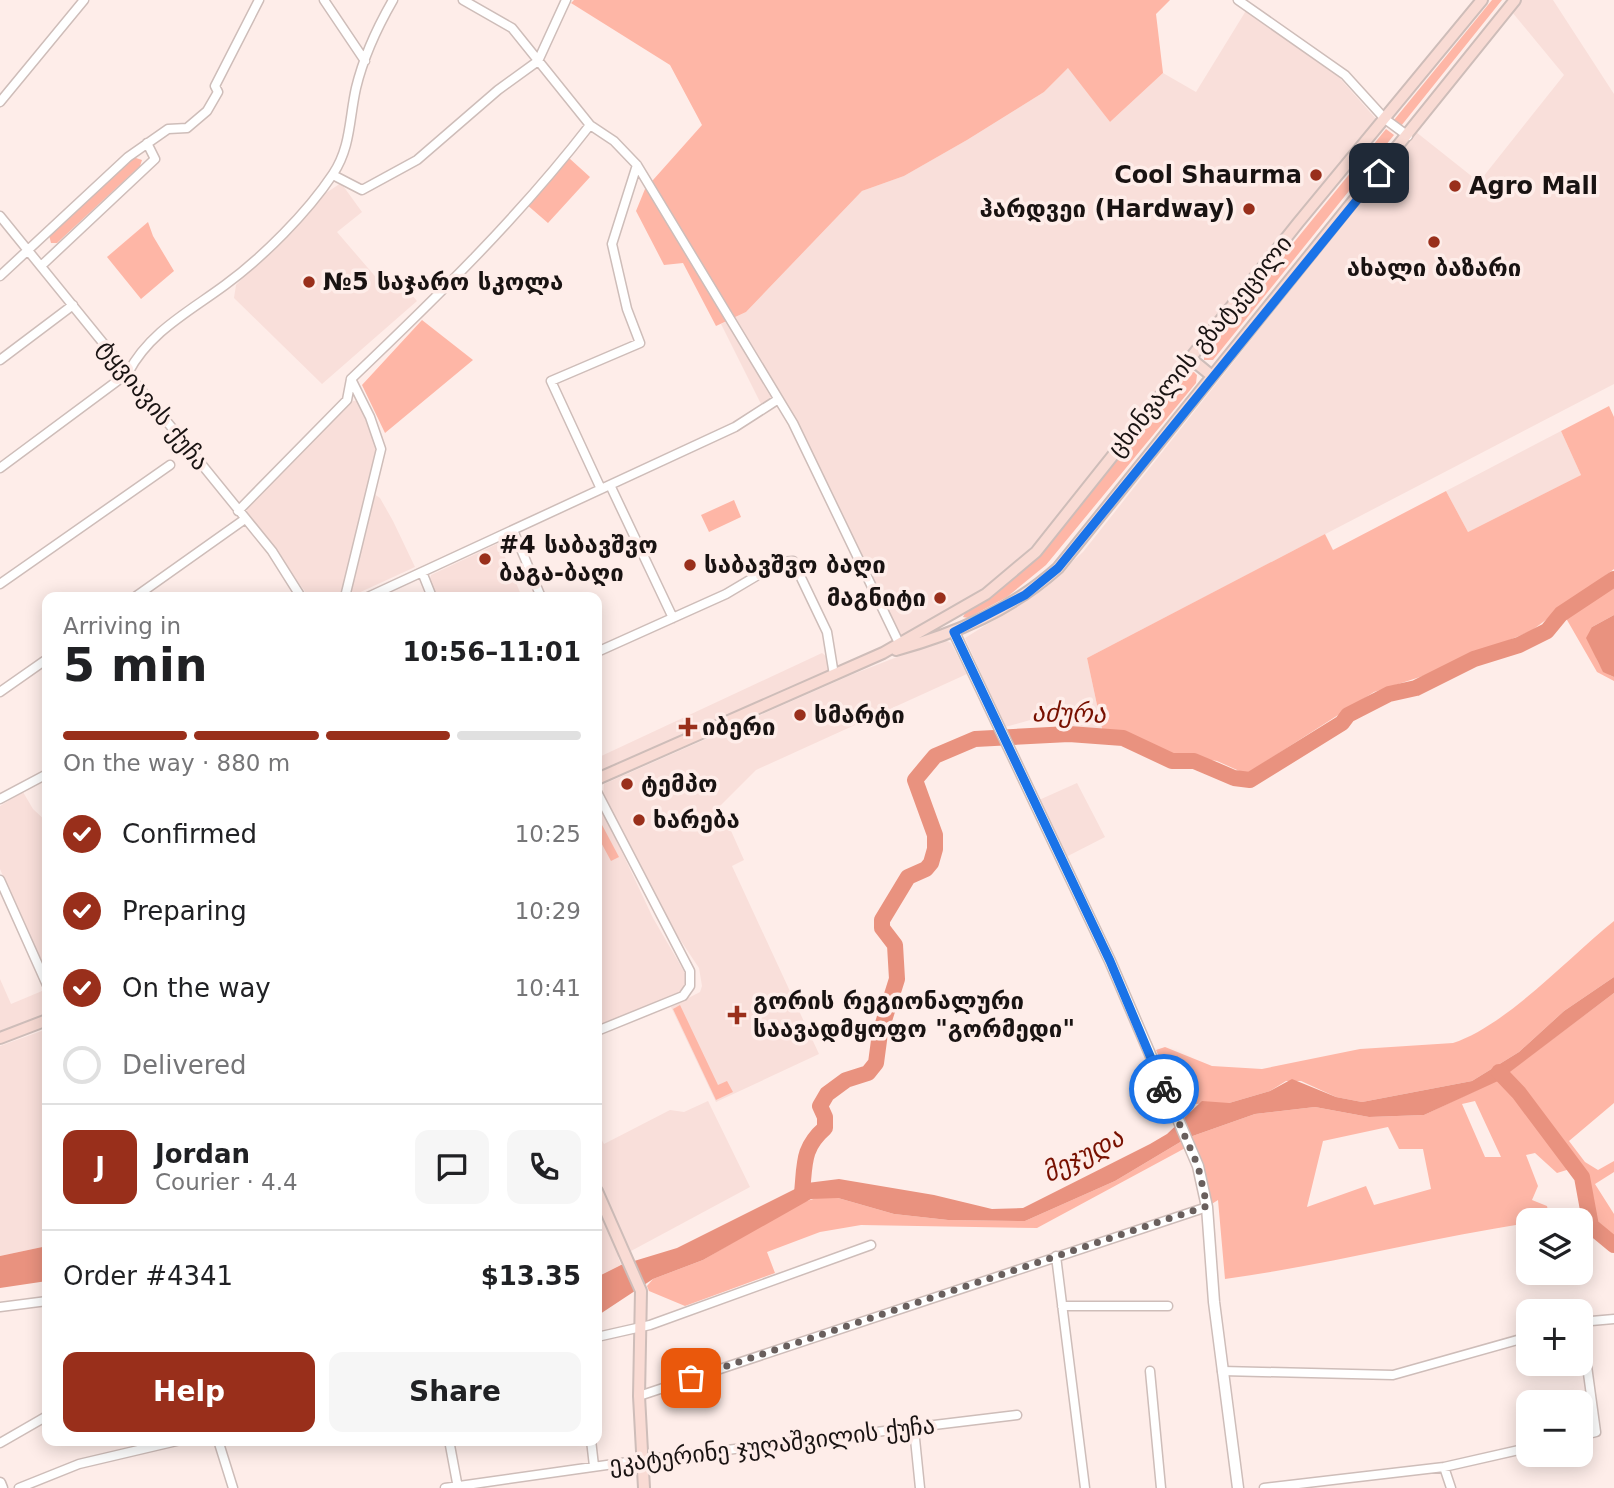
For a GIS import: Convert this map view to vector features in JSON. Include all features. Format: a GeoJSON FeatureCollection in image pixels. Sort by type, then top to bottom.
{"type":"FeatureCollection","features":[{"type":"Feature","properties":{"kind":"main road","name":"ცხინვალის გზატკეცილი"},"geometry":{"type":"LineString","coordinates":[[883,653],[1008,578],[1036,552],[1190,358],[1482,0]]}},
{"type":"Feature","properties":{"kind":"main road","name":"ცხინვალის გზატკეცილი"},"geometry":{"type":"LineString","coordinates":[[602,777],[883,653],[954,632],[1025,595],[1058,568],[1515,0]]}},
{"type":"Feature","properties":{"kind":"main road"},"geometry":{"type":"LineString","coordinates":[[1190,358],[1212,376]]}},
{"type":"Feature","properties":{"kind":"main road"},"geometry":{"type":"LineString","coordinates":[[951,614],[954,632]]}},
{"type":"Feature","properties":{"kind":"main road"},"geometry":{"type":"LineString","coordinates":[[0,1038],[42,1022]]}},
{"type":"Feature","properties":{"kind":"main road"},"geometry":{"type":"LineString","coordinates":[[602,1202],[641,1291],[639,1396],[645,1488]]}},
{"type":"Feature","properties":{"kind":"street"},"geometry":{"type":"LineString","coordinates":[[0,102],[84,0]]}},
{"type":"Feature","properties":{"kind":"street"},"geometry":{"type":"LineString","coordinates":[[0,276],[148,143],[168,129],[187,128],[207,111],[218,92],[215,86],[259,0]]}},
{"type":"Feature","properties":{"kind":"street"},"geometry":{"type":"LineString","coordinates":[[324,0],[332,16],[365,61]]}},
{"type":"Feature","properties":{"kind":"street"},"geometry":{"type":"LineString","coordinates":[[0,468],[128,373],[137,356],[174,321],[249,265],[284,231],[333,175],[348,147],[356,89],[365,61],[393,0]]}},
{"type":"Feature","properties":{"kind":"street"},"geometry":{"type":"LineString","coordinates":[[463,0],[512,28],[590,125],[614,141],[637,165],[776,400],[793,423],[899,643]]}},
{"type":"Feature","properties":{"kind":"street"},"geometry":{"type":"LineString","coordinates":[[333,175],[362,190],[417,160],[498,90],[538,61],[566,0]]}},
{"type":"Feature","properties":{"kind":"street"},"geometry":{"type":"LineString","coordinates":[[1238,0],[1345,75],[1385,119],[1408,136]]}},
{"type":"Feature","properties":{"kind":"street"},"geometry":{"type":"LineString","coordinates":[[238,511],[347,400],[351,379],[445,288],[590,125]]}},
{"type":"Feature","properties":{"kind":"street"},"geometry":{"type":"LineString","coordinates":[[41,266],[155,159],[148,143]]}},
{"type":"Feature","properties":{"kind":"street"},"geometry":{"type":"LineString","coordinates":[[637,165],[612,244],[627,309],[640,343],[551,381],[673,618]]}},
{"type":"Feature","properties":{"kind":"street","name":"ტყვიავის ქუჩა"},"geometry":{"type":"LineString","coordinates":[[0,216],[279,561],[298,592]]}},
{"type":"Feature","properties":{"kind":"street"},"geometry":{"type":"LineString","coordinates":[[1,358],[73,306]]}},
{"type":"Feature","properties":{"kind":"street"},"geometry":{"type":"LineString","coordinates":[[346,592],[381,449],[370,417],[351,379]]}},
{"type":"Feature","properties":{"kind":"street"},"geometry":{"type":"LineString","coordinates":[[379,592],[735,427],[776,400]]}},
{"type":"Feature","properties":{"kind":"street"},"geometry":{"type":"LineString","coordinates":[[0,584],[170,465]]}},
{"type":"Feature","properties":{"kind":"street"},"geometry":{"type":"LineString","coordinates":[[142,592],[245,519]]}},
{"type":"Feature","properties":{"kind":"street"},"geometry":{"type":"LineString","coordinates":[[513,530],[539,592]]}},
{"type":"Feature","properties":{"kind":"street"},"geometry":{"type":"LineString","coordinates":[[602,650],[726,594],[780,562],[793,561],[827,632],[834,675]]}},
{"type":"Feature","properties":{"kind":"street"},"geometry":{"type":"LineString","coordinates":[[422,572],[430,592]]}},
{"type":"Feature","properties":{"kind":"street"},"geometry":{"type":"LineString","coordinates":[[954,632],[1110,961],[1190,1146],[1207,1206],[1222,1371],[1238,1488]]}},
{"type":"Feature","properties":{"kind":"street"},"geometry":{"type":"LineString","coordinates":[[0,692],[42,663]]}},
{"type":"Feature","properties":{"kind":"street"},"geometry":{"type":"LineString","coordinates":[[0,799],[42,777]]}},
{"type":"Feature","properties":{"kind":"street"},"geometry":{"type":"LineString","coordinates":[[602,803],[690,971],[690,986],[683,996],[602,1029]]}},
{"type":"Feature","properties":{"kind":"street"},"geometry":{"type":"LineString","coordinates":[[0,880],[42,974]]}},
{"type":"Feature","properties":{"kind":"street"},"geometry":{"type":"LineString","coordinates":[[639,1396],[1207,1206]]}},
{"type":"Feature","properties":{"kind":"street"},"geometry":{"type":"LineString","coordinates":[[602,1336],[641,1328],[871,1245]]}},
{"type":"Feature","properties":{"kind":"street"},"geometry":{"type":"LineString","coordinates":[[1056,1256],[1085,1488]]}},
{"type":"Feature","properties":{"kind":"street"},"geometry":{"type":"LineString","coordinates":[[0,1307],[42,1302]]}},
{"type":"Feature","properties":{"kind":"street"},"geometry":{"type":"LineString","coordinates":[[1062,1306],[1168,1306]]}},
{"type":"Feature","properties":{"kind":"street"},"geometry":{"type":"LineString","coordinates":[[1593,1321],[1614,1319]]}},
{"type":"Feature","properties":{"kind":"street"},"geometry":{"type":"LineString","coordinates":[[1222,1371],[1393,1375],[1516,1340]]}},
{"type":"Feature","properties":{"kind":"street"},"geometry":{"type":"LineString","coordinates":[[1150,1371],[1161,1488]]}},
{"type":"Feature","properties":{"kind":"street"},"geometry":{"type":"LineString","coordinates":[[1593,1410],[1596,1432],[1593,1433]]}},
{"type":"Feature","properties":{"kind":"street","name":"ეკატერინე ჯუღაშვილის ქუჩა"},"geometry":{"type":"LineString","coordinates":[[445,1488],[594,1466],[1017,1415]]}},
{"type":"Feature","properties":{"kind":"street"},"geometry":{"type":"LineString","coordinates":[[0,1443],[42,1419]]}},
{"type":"Feature","properties":{"kind":"street"},"geometry":{"type":"LineString","coordinates":[[914,1429],[920,1488]]}},
{"type":"Feature","properties":{"kind":"street"},"geometry":{"type":"LineString","coordinates":[[19,1488],[79,1464],[156,1446]]}},
{"type":"Feature","properties":{"kind":"street"},"geometry":{"type":"LineString","coordinates":[[220,1446],[233,1488]]}},
{"type":"Feature","properties":{"kind":"street"},"geometry":{"type":"LineString","coordinates":[[450,1446],[458,1487]]}},
{"type":"Feature","properties":{"kind":"street"},"geometry":{"type":"LineString","coordinates":[[592,1446],[594,1466]]}},
{"type":"Feature","properties":{"kind":"street"},"geometry":{"type":"LineString","coordinates":[[1264,1488],[1444,1467],[1516,1451]]}},
{"type":"Feature","properties":{"kind":"street"},"geometry":{"type":"LineString","coordinates":[[1444,1467],[1451,1488]]}},
{"type":"Feature","properties":{"kind":"street"},"geometry":{"type":"LineString","coordinates":[[0,1483],[2,1488]]}},
{"type":"Feature","properties":{"kind":"shaded area"},"geometry":{"type":"Polygon","coordinates":[[[574,0],[1170,0],[1156,14],[1163,73],[1110,122],[1068,68],[1044,92],[967,140],[904,176],[862,191],[746,312],[716,326],[683,263],[664,265],[636,211],[645,189],[702,125],[670,65],[571,3],[574,0]]]}},
{"type":"Feature","properties":{"kind":"shaded area"},"geometry":{"type":"Polygon","coordinates":[[[1492,0],[1502,0],[1401,126],[1394,120],[1492,0]]]}},
{"type":"Feature","properties":{"kind":"shaded area"},"geometry":{"type":"Polygon","coordinates":[[[1521,0],[1553,0],[1614,94],[1614,384],[1087,658],[1103,733],[1034,719],[1005,727],[965,638],[1037,593],[1083,552],[1416,132],[1479,182],[1564,75],[1512,12],[1521,0]]]}},
{"type":"Feature","properties":{"kind":"shaded area"},"geometry":{"type":"Polygon","coordinates":[[[1247,9],[1337,75],[1377,120],[1042,535],[1005,574],[903,638],[897,633],[793,418],[774,402],[763,408],[721,324],[746,312],[862,191],[904,176],[967,140],[1044,92],[1069,67],[1110,122],[1163,73],[1196,92],[1247,9]]]}},
{"type":"Feature","properties":{"kind":"shaded area"},"geometry":{"type":"Polygon","coordinates":[[[1386,129],[1394,135],[1213,360],[1204,360],[1204,353],[1386,129]]]}},
{"type":"Feature","properties":{"kind":"shaded area"},"geometry":{"type":"Polygon","coordinates":[[[133,157],[142,160],[140,166],[57,243],[51,243],[49,235],[133,157]]]}},
{"type":"Feature","properties":{"kind":"shaded area"},"geometry":{"type":"Polygon","coordinates":[[[569,158],[590,177],[548,223],[526,204],[569,158]]]}},
{"type":"Feature","properties":{"kind":"shaded area","name":"№5 საჯარო სკოლა"},"geometry":{"type":"Polygon","coordinates":[[[341,183],[362,212],[337,232],[386,289],[398,279],[417,301],[322,384],[234,298],[236,285],[326,193],[341,183]]]}},
{"type":"Feature","properties":{"kind":"shaded area"},"geometry":{"type":"Polygon","coordinates":[[[148,222],[153,236],[174,271],[141,299],[107,257],[148,222]]]}},
{"type":"Feature","properties":{"kind":"shaded area"},"geometry":{"type":"Polygon","coordinates":[[[422,320],[473,360],[385,433],[362,385],[422,320]]]}},
{"type":"Feature","properties":{"kind":"shaded area"},"geometry":{"type":"Polygon","coordinates":[[[1194,372],[1197,375],[1196,383],[1046,565],[1007,597],[968,618],[963,617],[1037,559],[1187,374],[1194,372]]]}},
{"type":"Feature","properties":{"kind":"shaded area"},"geometry":{"type":"Polygon","coordinates":[[[353,401],[357,401],[377,446],[345,592],[305,592],[247,513],[247,508],[353,401]]]}},
{"type":"Feature","properties":{"kind":"shaded area"},"geometry":{"type":"Polygon","coordinates":[[[1609,406],[1614,417],[1614,569],[1531,631],[1426,675],[1374,692],[1246,774],[1217,761],[1173,754],[1125,734],[1103,733],[1087,658],[1325,534],[1333,550],[1446,491],[1468,532],[1581,475],[1561,431],[1609,406]]]}},
{"type":"Feature","properties":{"kind":"shaded area"},"geometry":{"type":"Polygon","coordinates":[[[1561,431],[1581,475],[1468,532],[1446,491],[1561,431]]]}},
{"type":"Feature","properties":{"kind":"shaded area"},"geometry":{"type":"Polygon","coordinates":[[[374,494],[380,498],[393,521],[415,567],[361,592],[352,592],[351,589],[374,494]]]}},
{"type":"Feature","properties":{"kind":"shaded area"},"geometry":{"type":"Polygon","coordinates":[[[734,500],[741,517],[709,532],[701,515],[734,500]]]}},
{"type":"Feature","properties":{"kind":"shaded area","name":"#4 საბავშვო ბაგა-ბაღი"},"geometry":{"type":"Polygon","coordinates":[[[499,543],[520,592],[434,592],[429,581],[431,575],[499,543]]]}},
{"type":"Feature","properties":{"kind":"shaded area"},"geometry":{"type":"Polygon","coordinates":[[[1614,579],[1614,615],[1592,627],[1598,662],[1614,677],[1614,681],[1597,672],[1563,613],[1614,579]]]}},
{"type":"Feature","properties":{"kind":"shaded area"},"geometry":{"type":"Polygon","coordinates":[[[1614,615],[1614,677],[1603,672],[1586,638],[1592,627],[1614,615]]]}},
{"type":"Feature","properties":{"kind":"shaded area"},"geometry":{"type":"Polygon","coordinates":[[[943,639],[951,643],[967,674],[756,770],[720,806],[744,860],[732,866],[819,1054],[716,1102],[671,1007],[700,992],[702,986],[699,968],[655,902],[603,794],[604,784],[851,675],[943,639]]]}},
{"type":"Feature","properties":{"kind":"shaded area"},"geometry":{"type":"Polygon","coordinates":[[[822,653],[826,656],[831,671],[602,775],[602,756],[822,653]]]}},
{"type":"Feature","properties":{"kind":"shaded area"},"geometry":{"type":"Polygon","coordinates":[[[1077,783],[1105,837],[1066,857],[1039,800],[1077,783]]]}},
{"type":"Feature","properties":{"kind":"shaded area"},"geometry":{"type":"Polygon","coordinates":[[[23,792],[33,809],[42,817],[42,967],[0,869],[0,806],[23,792]]]}},
{"type":"Feature","properties":{"kind":"shaded area"},"geometry":{"type":"Polygon","coordinates":[[[602,810],[653,918],[685,973],[686,984],[680,993],[602,1027],[602,810]]]}},
{"type":"Feature","properties":{"kind":"shaded area"},"geometry":{"type":"Polygon","coordinates":[[[602,825],[619,857],[611,861],[602,844],[602,825]]]}},
{"type":"Feature","properties":{"kind":"shaded area"},"geometry":{"type":"Polygon","coordinates":[[[1614,921],[1614,977],[1564,1011],[1519,1052],[1472,1081],[1362,1102],[1336,1097],[1301,1081],[1286,1081],[1270,1091],[1229,1103],[1194,1104],[1185,1114],[1156,1050],[1165,1047],[1212,1066],[1262,1069],[1360,1049],[1453,1043],[1494,1022],[1537,989],[1614,921]]]}},
{"type":"Feature","properties":{"kind":"shaded area"},"geometry":{"type":"Polygon","coordinates":[[[1614,977],[1614,993],[1498,1081],[1424,1115],[1369,1117],[1315,1107],[1255,1114],[1187,1138],[1115,1181],[1025,1221],[948,1220],[894,1214],[838,1198],[811,1199],[703,1260],[653,1279],[602,1313],[602,1274],[621,1265],[677,1248],[807,1183],[839,1179],[934,1195],[992,1209],[1023,1208],[1167,1134],[1202,1101],[1229,1103],[1270,1091],[1292,1079],[1336,1097],[1362,1102],[1472,1081],[1519,1052],[1564,1011],[1614,977]]]}},
{"type":"Feature","properties":{"kind":"shaded area"},"geometry":{"type":"Polygon","coordinates":[[[0,979],[11,1004],[42,991],[42,1016],[0,1031],[0,979]]]}},
{"type":"Feature","properties":{"kind":"shaded area"},"geometry":{"type":"Polygon","coordinates":[[[1614,993],[1614,1103],[1569,1141],[1585,1162],[1598,1170],[1614,1161],[1614,1172],[1595,1184],[1614,1214],[1614,1245],[1593,1228],[1593,1208],[1586,1208],[1576,1176],[1570,1169],[1557,1173],[1535,1153],[1526,1155],[1538,1186],[1532,1200],[1547,1208],[1516,1208],[1516,1225],[1225,1279],[1218,1200],[1207,1207],[1189,1146],[1037,1228],[861,1225],[820,1232],[767,1252],[775,1273],[685,1306],[649,1291],[647,1286],[653,1279],[703,1260],[800,1203],[820,1197],[838,1198],[894,1214],[948,1220],[1025,1221],[1115,1181],[1187,1138],[1255,1114],[1315,1107],[1369,1117],[1424,1115],[1498,1080],[1614,993]],[[1475,1101],[1462,1104],[1485,1157],[1501,1157],[1475,1101]],[[1388,1127],[1323,1141],[1307,1207],[1366,1186],[1374,1205],[1431,1189],[1423,1149],[1399,1149],[1388,1127]]]}},
{"type":"Feature","properties":{"kind":"shaded area"},"geometry":{"type":"Polygon","coordinates":[[[680,1005],[718,1085],[727,1081],[733,1092],[716,1100],[673,1009],[680,1005]]]}},
{"type":"Feature","properties":{"kind":"shaded area"},"geometry":{"type":"Polygon","coordinates":[[[42,1031],[42,1247],[0,1256],[0,1046],[42,1031]]]}},
{"type":"Feature","properties":{"kind":"shaded area"},"geometry":{"type":"Polygon","coordinates":[[[708,1101],[750,1187],[631,1251],[602,1190],[602,1140],[604,1144],[670,1110],[684,1112],[708,1101]]]}},
{"type":"Feature","properties":{"kind":"shaded area"},"geometry":{"type":"Polygon","coordinates":[[[602,1214],[622,1253],[618,1257],[621,1265],[602,1274],[602,1214]]]}},
{"type":"Feature","properties":{"kind":"shaded area"},"geometry":{"type":"Polygon","coordinates":[[[42,1247],[42,1282],[0,1288],[0,1256],[42,1247]]]}},
{"type":"Feature","properties":{"kind":"waterway","name":"აძურა"},"geometry":{"type":"LineString","coordinates":[[802,1193],[808,1150],[825,1128],[825,1117],[820,1106],[827,1094],[846,1080],[868,1073],[876,1063],[880,1033],[897,979],[895,945],[882,928],[882,920],[908,877],[926,869],[931,863],[935,835],[915,780],[935,756],[975,739],[1069,734],[1123,738],[1172,761],[1194,761],[1234,778],[1250,780],[1342,723],[1348,715],[1389,694],[1416,688],[1474,659],[1519,645],[1547,631],[1561,614],[1614,579]]}},
{"type":"Feature","properties":{"kind":"waterway"},"geometry":{"type":"LineString","coordinates":[[1499,1072],[1519,1093],[1582,1177],[1591,1226],[1614,1245]]}},
{"type":"Feature","properties":{"kind":"way so far"},"geometry":{"type":"LineString","coordinates":[[691,1378],[1207,1206],[1198,1166],[1164,1089]]}},
{"type":"Feature","properties":{"kind":"place","name":"Cool Shaurma"},"geometry":{"type":"Point","coordinates":[1316,175]}},
{"type":"Feature","properties":{"kind":"place","name":"Agro Mall"},"geometry":{"type":"Point","coordinates":[1455,186]}},
{"type":"Feature","properties":{"kind":"place","name":"ჰარდვეი (Hardway)"},"geometry":{"type":"Point","coordinates":[1249,209]}},
{"type":"Feature","properties":{"kind":"place","name":"ახალი ბაზარი"},"geometry":{"type":"Point","coordinates":[1434,242]}},
{"type":"Feature","properties":{"kind":"place","name":"№5 საჯარო სკოლა"},"geometry":{"type":"Point","coordinates":[309,282]}},
{"type":"Feature","properties":{"kind":"place","name":"#4 საბავშვო ბაგა-ბაღი"},"geometry":{"type":"Point","coordinates":[485,559]}},
{"type":"Feature","properties":{"kind":"place","name":"საბავშვო ბაღი"},"geometry":{"type":"Point","coordinates":[690,565]}},
{"type":"Feature","properties":{"kind":"place","name":"მაგნიტი"},"geometry":{"type":"Point","coordinates":[940,598]}},
{"type":"Feature","properties":{"kind":"place","name":"სმარტი"},"geometry":{"type":"Point","coordinates":[800,715]}},
{"type":"Feature","properties":{"kind":"place","name":"იბერი"},"geometry":{"type":"Point","coordinates":[688,727]}},
{"type":"Feature","properties":{"kind":"place","name":"ტემპო"},"geometry":{"type":"Point","coordinates":[627,784]}},
{"type":"Feature","properties":{"kind":"place","name":"ხარება"},"geometry":{"type":"Point","coordinates":[639,820]}},
{"type":"Feature","properties":{"kind":"place","name":"გორის რეგიონალური საავადმყოფო \"გორმედი\""},"geometry":{"type":"Point","coordinates":[737,1015]}},
{"type":"Feature","properties":{"kind":"route"},"geometry":{"type":"LineString","coordinates":[[1164,1089],[1110,961],[954,632],[972,625],[1034,590],[1058,568],[1379,173]]}},
{"type":"Feature","properties":{"kind":"water label","name":"მეჯუდა"},"geometry":{"type":"Point","coordinates":[1083,1155]}}]}
